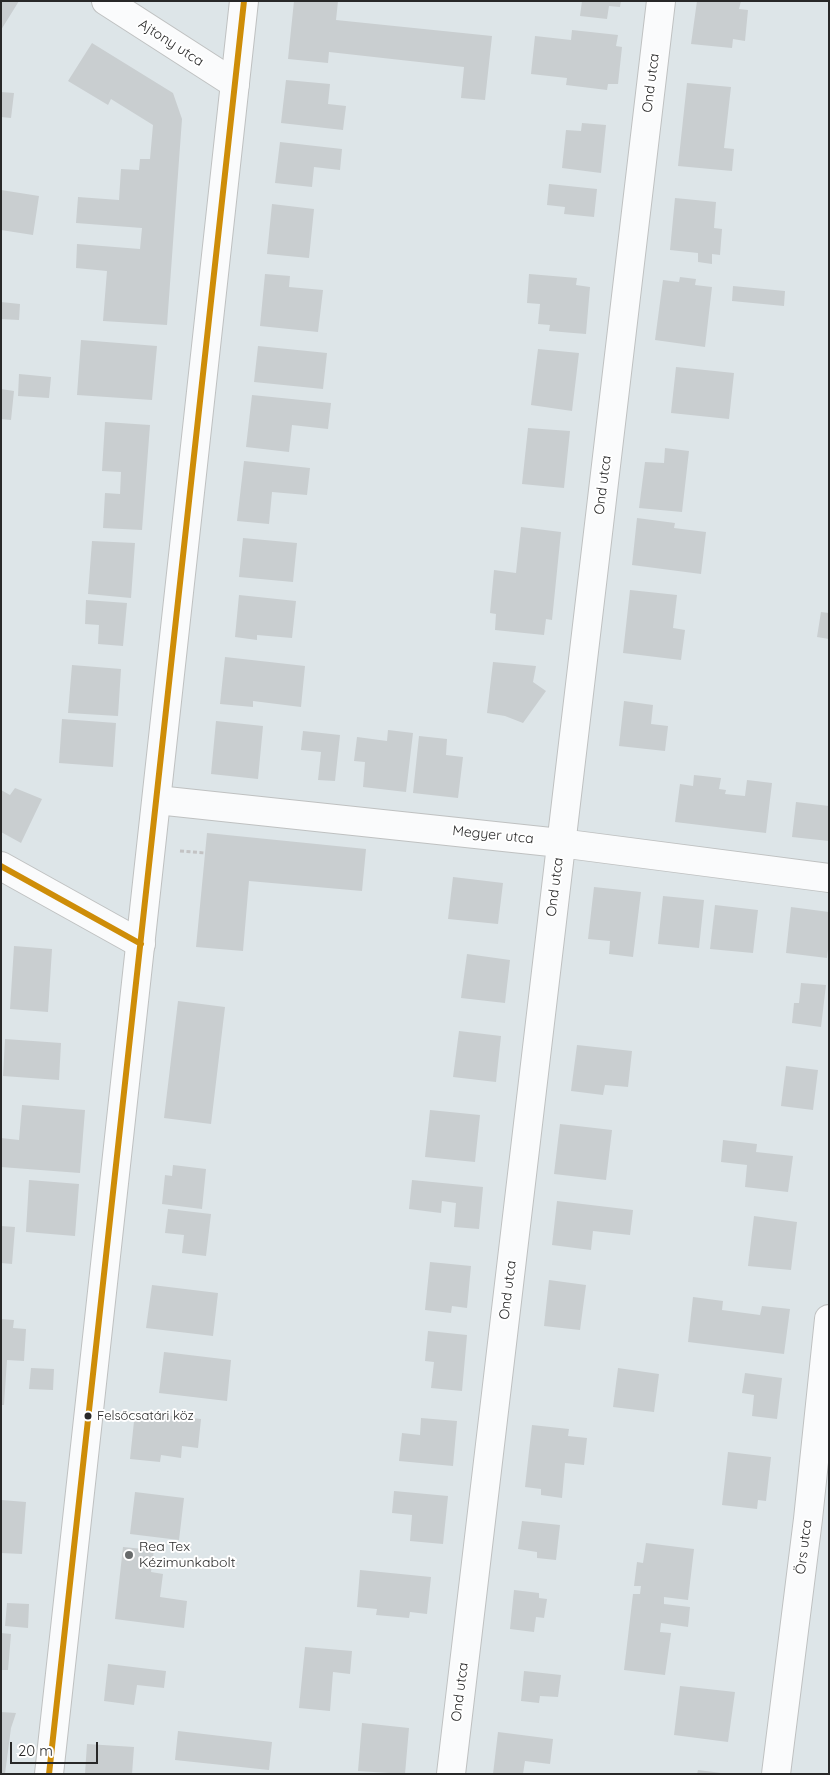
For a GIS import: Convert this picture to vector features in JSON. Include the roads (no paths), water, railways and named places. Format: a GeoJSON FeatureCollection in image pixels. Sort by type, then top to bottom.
{"type":"FeatureCollection","features":[{"type":"Feature","properties":{"kind":"street","name":"Ajtony utca"},"geometry":{"type":"LineString","coordinates":[[106,1],[235,84]]}},
{"type":"Feature","properties":{"kind":"street"},"geometry":{"type":"LineString","coordinates":[[49,1774],[244,1]]}},
{"type":"Feature","properties":{"kind":"street","name":"Ond utca"},"geometry":{"type":"LineString","coordinates":[[451,1774],[661,1]]}},
{"type":"Feature","properties":{"kind":"street","name":"Megyer utca"},"geometry":{"type":"LineString","coordinates":[[157,800],[560,842],[829,878]]}},
{"type":"Feature","properties":{"kind":"street"},"geometry":{"type":"LineString","coordinates":[[1,866],[141,944]]}},
{"type":"Feature","properties":{"kind":"street","name":"Örs utca"},"geometry":{"type":"LineString","coordinates":[[776,1774],[808,1519],[829,1319]]}},
{"type":"Feature","properties":{"kind":"place","name":"Felsőcsatári köz"},"geometry":{"type":"Point","coordinates":[88,1416]}},
{"type":"Feature","properties":{"kind":"place","name":"Rea Tex Kézimunkabolt"},"geometry":{"type":"Point","coordinates":[129,1555]}}]}
